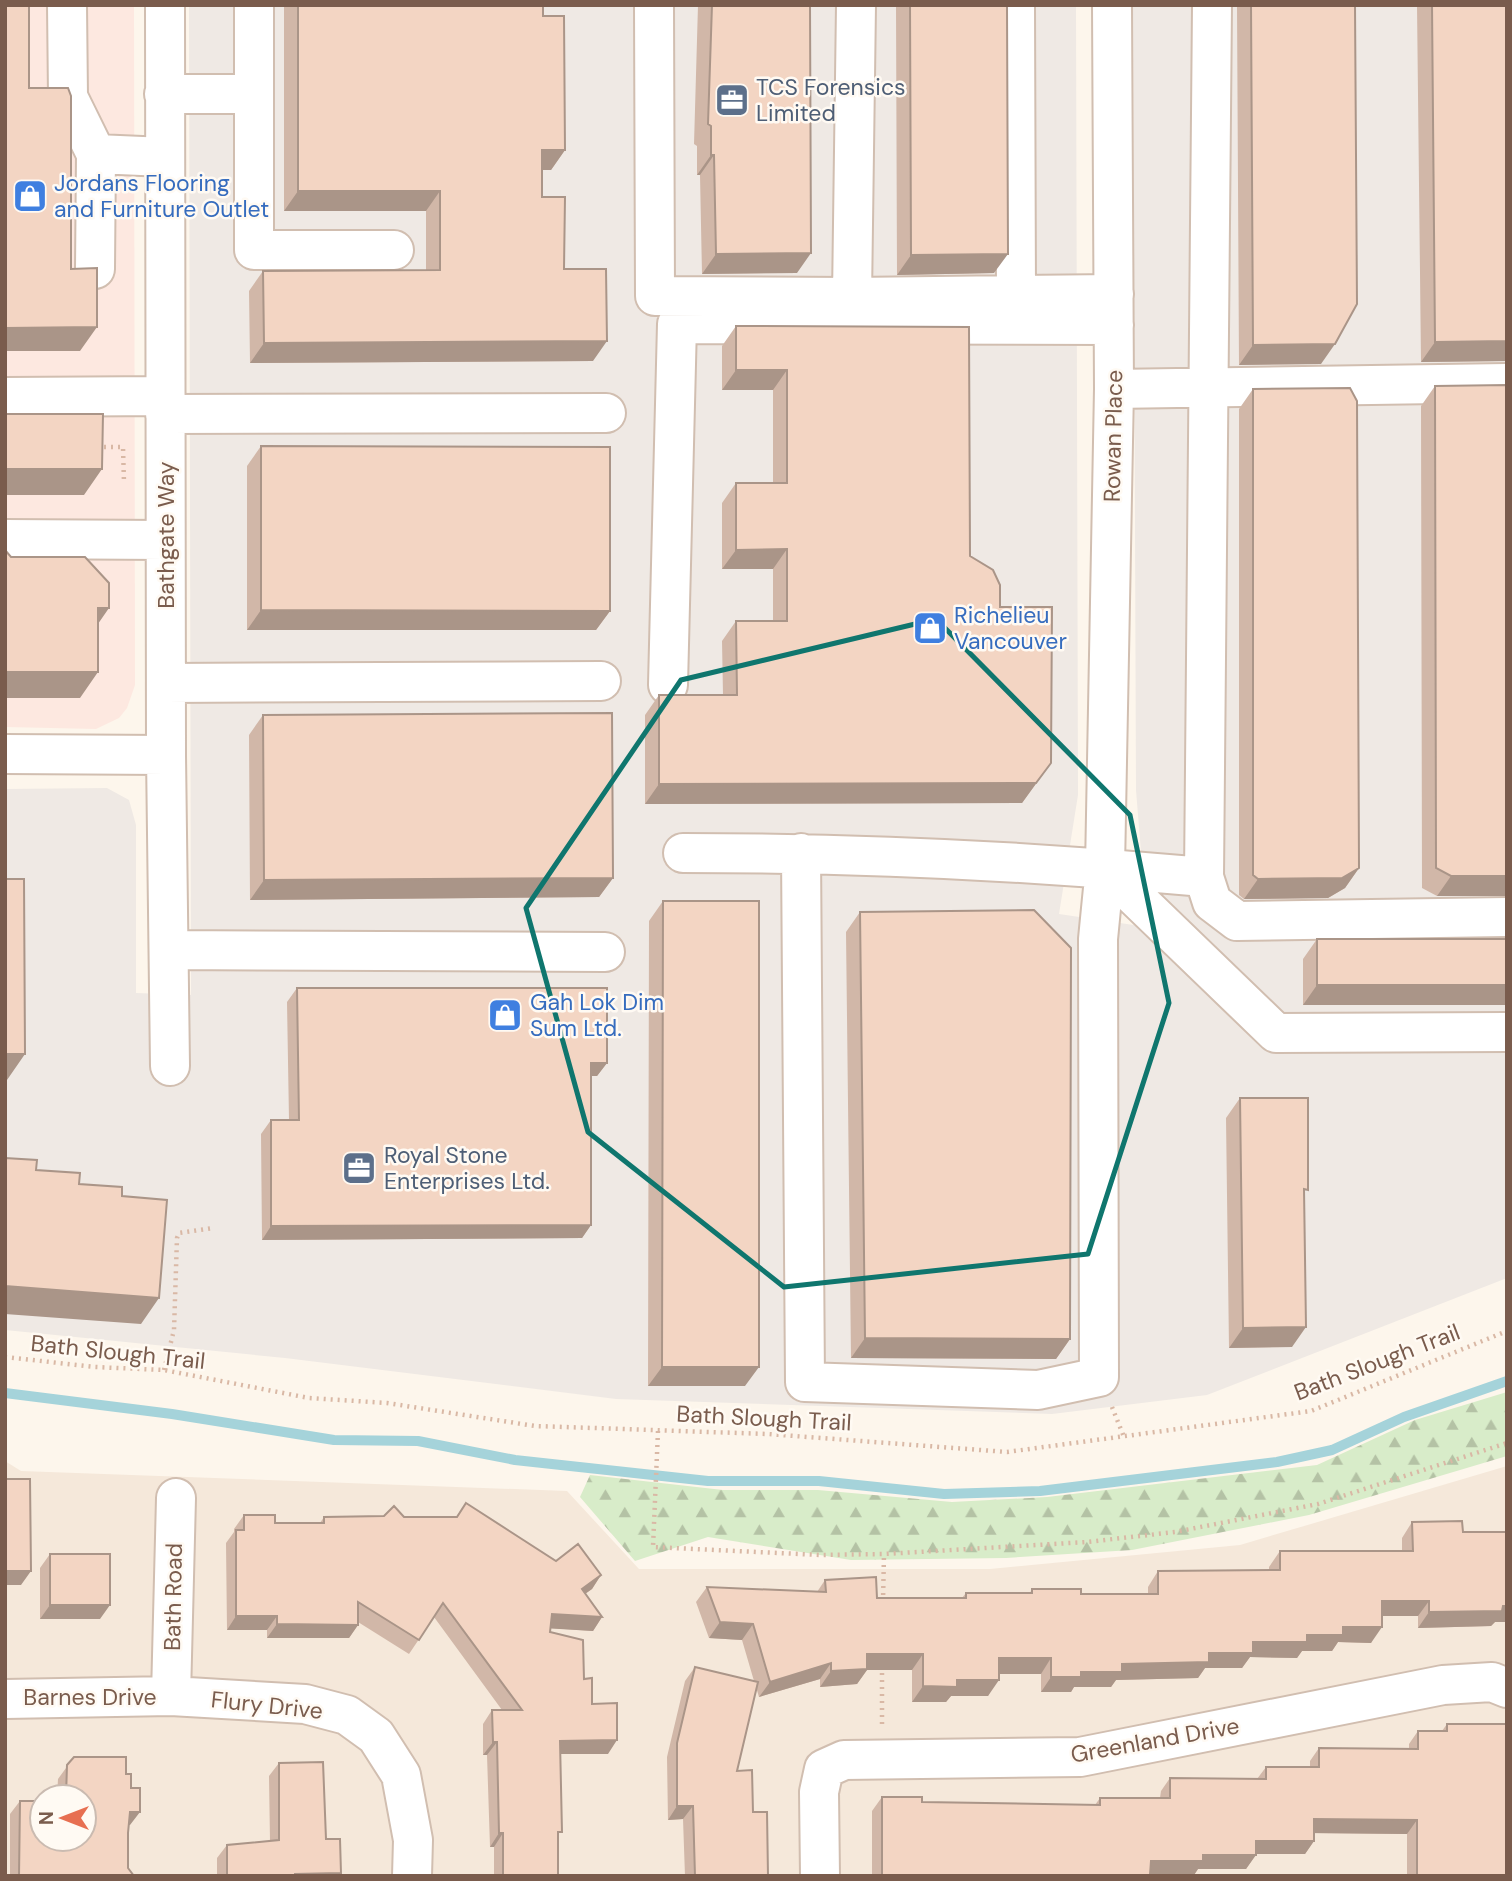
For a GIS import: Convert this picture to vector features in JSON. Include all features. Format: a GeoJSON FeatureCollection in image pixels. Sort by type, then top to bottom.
{"type":"FeatureCollection","features":[{"type":"Feature","properties":{"kind":"street"},"geometry":{"type":"LineString","coordinates":[[68,5],[68,97],[96,154],[95,269]]}},
{"type":"Feature","properties":{"kind":"street","name":"Bathgate Way"},"geometry":{"type":"LineString","coordinates":[[165,5],[166,755],[170,1066]]}},
{"type":"Feature","properties":{"kind":"street"},"geometry":{"type":"LineString","coordinates":[[254,5],[254,250],[394,250]]}},
{"type":"Feature","properties":{"kind":"street"},"geometry":{"type":"LineString","coordinates":[[654,5],[655,296],[1016,295],[1114,310]]}},
{"type":"Feature","properties":{"kind":"street"},"geometry":{"type":"LineString","coordinates":[[852,297],[856,5]]}},
{"type":"Feature","properties":{"kind":"street"},"geometry":{"type":"LineString","coordinates":[[1015,5],[1016,295]]}},
{"type":"Feature","properties":{"kind":"street","name":"Rowan Place"},"geometry":{"type":"LineString","coordinates":[[801,853],[805,1382],[1038,1390],[1099,1377],[1098,939],[1105,868],[1114,388],[1112,5]]}},
{"type":"Feature","properties":{"kind":"street"},"geometry":{"type":"LineString","coordinates":[[1212,5],[1204,877],[1212,902],[1237,920],[1507,917]]}},
{"type":"Feature","properties":{"kind":"street"},"geometry":{"type":"LineString","coordinates":[[164,94],[254,94]]}},
{"type":"Feature","properties":{"kind":"street"},"geometry":{"type":"LineString","coordinates":[[96,154],[165,157]]}},
{"type":"Feature","properties":{"kind":"street"},"geometry":{"type":"LineString","coordinates":[[668,685],[677,324],[1114,310]]}},
{"type":"Feature","properties":{"kind":"street"},"geometry":{"type":"LineString","coordinates":[[1114,388],[1507,383]]}},
{"type":"Feature","properties":{"kind":"street"},"geometry":{"type":"LineString","coordinates":[[5,397],[165,405],[606,413]]}},
{"type":"Feature","properties":{"kind":"street"},"geometry":{"type":"LineString","coordinates":[[5,539],[165,540]]}},
{"type":"Feature","properties":{"kind":"street"},"geometry":{"type":"LineString","coordinates":[[166,683],[601,681]]}},
{"type":"Feature","properties":{"kind":"street"},"geometry":{"type":"LineString","coordinates":[[5,754],[166,755]]}},
{"type":"Feature","properties":{"kind":"street"},"geometry":{"type":"LineString","coordinates":[[683,853],[801,853],[1105,868],[1204,877]]}},
{"type":"Feature","properties":{"kind":"street"},"geometry":{"type":"LineString","coordinates":[[1105,868],[1276,1033],[1507,1032]]}},
{"type":"Feature","properties":{"kind":"street"},"geometry":{"type":"LineString","coordinates":[[169,950],[605,952]]}},
{"type":"Feature","properties":{"kind":"street","name":"Bath Road"},"geometry":{"type":"LineString","coordinates":[[171,1696],[176,1498]]}},
{"type":"Feature","properties":{"kind":"street","name":"Greenland Drive"},"geometry":{"type":"LineString","coordinates":[[820,1876],[819,1792],[824,1769],[844,1759],[1080,1757],[1443,1685],[1492,1682],[1507,1688]]}},
{"type":"Feature","properties":{"kind":"street","name":"Barnes Drive"},"geometry":{"type":"LineString","coordinates":[[7,1695],[171,1696]]}},
{"type":"Feature","properties":{"kind":"street","name":"Flury Drive"},"geometry":{"type":"LineString","coordinates":[[171,1696],[305,1704],[347,1715],[376,1736],[401,1775],[412,1840],[412,1876]]}},
{"type":"Feature","properties":{"kind":"path"},"geometry":{"type":"LineString","coordinates":[[97,447],[122,447],[124,483]]}},
{"type":"Feature","properties":{"kind":"path"},"geometry":{"type":"LineString","coordinates":[[164,1370],[174,1330],[177,1238],[179,1233],[213,1228]]}},
{"type":"Feature","properties":{"kind":"path","name":"Bath Slough Trail"},"geometry":{"type":"LineString","coordinates":[[5,1357],[164,1370],[309,1398],[387,1403],[535,1426],[768,1434],[1007,1451],[1311,1410],[1507,1331]]}},
{"type":"Feature","properties":{"kind":"path"},"geometry":{"type":"LineString","coordinates":[[658,1430],[653,1547],[820,1555],[884,1554],[1087,1542],[1175,1532],[1318,1504],[1507,1443]]}},
{"type":"Feature","properties":{"kind":"path"},"geometry":{"type":"LineString","coordinates":[[883,1608],[884,1554]]}},
{"type":"Feature","properties":{"kind":"path"},"geometry":{"type":"LineString","coordinates":[[882,1663],[883,1760]]}},
{"type":"Feature","properties":{"kind":"highlighted area"},"geometry":{"type":"Polygon","coordinates":[[[936,619],[1130,815],[1169,1003],[1088,1254],[784,1287],[588,1132],[526,908],[681,680],[936,619]]]}},
{"type":"Feature","properties":{"kind":"shaded area"},"geometry":{"type":"Polygon","coordinates":[[[5,5],[134,5],[135,685],[127,708],[119,718],[96,729],[5,727],[5,5]]]}},
{"type":"Feature","properties":{"kind":"shaded area"},"geometry":{"type":"Polygon","coordinates":[[[189,5],[1076,5],[1078,795],[1059,914],[1147,927],[1136,790],[1133,5],[1507,5],[1507,1278],[1207,1395],[1052,1414],[616,1399],[285,1358],[5,1330],[5,789],[107,788],[129,800],[136,825],[136,993],[191,995],[189,5]]]}},
{"type":"Feature","properties":{"kind":"shaded area"},"geometry":{"type":"Polygon","coordinates":[[[5,1461],[21,1471],[567,1491],[639,1569],[990,1569],[1240,1545],[1507,1466],[1507,1876],[5,1876],[5,1461]]]}},
{"type":"Feature","properties":{"kind":"green space"},"geometry":{"type":"Polygon","coordinates":[[[1507,1392],[1507,1456],[1309,1515],[1132,1550],[1006,1558],[851,1560],[708,1537],[635,1561],[580,1497],[590,1475],[723,1490],[818,1490],[952,1502],[1047,1497],[1317,1465],[1415,1420],[1507,1392]]]}},
{"type":"Feature","properties":{"kind":"building"},"geometry":{"type":"Polygon","coordinates":[[[5,5],[29,5],[29,88],[68,88],[71,96],[71,269],[97,268],[97,327],[5,328],[5,5]]]}},
{"type":"Feature","properties":{"kind":"building"},"geometry":{"type":"Polygon","coordinates":[[[298,5],[543,5],[543,16],[564,16],[565,150],[542,150],[542,197],[565,197],[564,269],[606,269],[607,341],[264,343],[263,271],[440,270],[440,191],[298,191],[298,5]]]}},
{"type":"Feature","properties":{"kind":"building"},"geometry":{"type":"Polygon","coordinates":[[[712,5],[810,5],[811,253],[716,254],[714,155],[711,155],[711,126],[708,124],[712,5]]]}},
{"type":"Feature","properties":{"kind":"building"},"geometry":{"type":"Polygon","coordinates":[[[910,5],[1007,5],[1008,254],[911,255],[910,5]]]}},
{"type":"Feature","properties":{"kind":"building"},"geometry":{"type":"Polygon","coordinates":[[[1251,5],[1355,5],[1357,304],[1335,344],[1253,345],[1251,5]]]}},
{"type":"Feature","properties":{"kind":"building"},"geometry":{"type":"Polygon","coordinates":[[[1432,5],[1507,5],[1507,341],[1435,342],[1432,5]]]}},
{"type":"Feature","properties":{"kind":"building"},"geometry":{"type":"Polygon","coordinates":[[[736,326],[969,327],[970,556],[993,570],[1000,585],[1000,607],[1052,607],[1051,763],[1036,783],[659,784],[659,695],[737,695],[736,621],[787,621],[787,549],[736,550],[736,483],[787,483],[787,370],[736,370],[736,326]]]}},
{"type":"Feature","properties":{"kind":"building"},"geometry":{"type":"Polygon","coordinates":[[[1507,385],[1507,876],[1451,876],[1436,868],[1435,386],[1507,385]]]}},
{"type":"Feature","properties":{"kind":"building"},"geometry":{"type":"Polygon","coordinates":[[[1350,388],[1357,401],[1359,868],[1342,878],[1258,879],[1253,875],[1253,389],[1350,388]]]}},
{"type":"Feature","properties":{"kind":"building"},"geometry":{"type":"Polygon","coordinates":[[[5,414],[103,414],[102,469],[5,469],[5,414]]]}},
{"type":"Feature","properties":{"kind":"building"},"geometry":{"type":"Polygon","coordinates":[[[261,446],[610,447],[610,611],[261,610],[261,446]]]}},
{"type":"Feature","properties":{"kind":"building"},"geometry":{"type":"Polygon","coordinates":[[[5,550],[11,557],[85,557],[109,583],[109,608],[98,608],[98,672],[5,672],[5,550]]]}},
{"type":"Feature","properties":{"kind":"building"},"geometry":{"type":"Polygon","coordinates":[[[612,713],[613,878],[264,880],[263,715],[612,713]]]}},
{"type":"Feature","properties":{"kind":"building"},"geometry":{"type":"Polygon","coordinates":[[[5,879],[24,879],[25,1054],[5,1054],[5,879]]]}},
{"type":"Feature","properties":{"kind":"building"},"geometry":{"type":"Polygon","coordinates":[[[663,901],[759,901],[759,1367],[662,1367],[663,901]]]}},
{"type":"Feature","properties":{"kind":"building"},"geometry":{"type":"Polygon","coordinates":[[[1034,910],[1071,948],[1070,1339],[865,1338],[860,912],[1034,910]]]}},
{"type":"Feature","properties":{"kind":"building"},"geometry":{"type":"Polygon","coordinates":[[[1317,939],[1507,939],[1507,985],[1317,985],[1317,939]]]}},
{"type":"Feature","properties":{"kind":"building"},"geometry":{"type":"Polygon","coordinates":[[[297,988],[607,988],[607,1063],[591,1063],[591,1225],[271,1226],[271,1120],[299,1120],[297,988]]]}},
{"type":"Feature","properties":{"kind":"building"},"geometry":{"type":"Polygon","coordinates":[[[1240,1098],[1308,1098],[1308,1190],[1304,1189],[1306,1327],[1243,1328],[1240,1098]]]}},
{"type":"Feature","properties":{"kind":"building"},"geometry":{"type":"Polygon","coordinates":[[[5,1158],[37,1160],[36,1170],[80,1173],[79,1184],[122,1187],[122,1196],[167,1200],[159,1298],[5,1286],[5,1158]]]}},
{"type":"Feature","properties":{"kind":"building"},"geometry":{"type":"Polygon","coordinates":[[[5,1479],[30,1479],[31,1571],[5,1571],[5,1479]]]}},
{"type":"Feature","properties":{"kind":"building"},"geometry":{"type":"Polygon","coordinates":[[[466,1503],[556,1561],[578,1544],[601,1575],[582,1589],[602,1617],[552,1614],[550,1632],[583,1640],[584,1679],[592,1678],[592,1704],[617,1703],[617,1740],[560,1741],[562,1832],[558,1832],[558,1876],[503,1876],[497,1742],[493,1742],[492,1710],[522,1710],[443,1603],[419,1640],[358,1602],[358,1625],[277,1624],[277,1616],[236,1616],[236,1530],[244,1530],[244,1515],[275,1515],[275,1523],[324,1523],[324,1517],[384,1516],[394,1506],[404,1517],[457,1517],[466,1503]]]}},
{"type":"Feature","properties":{"kind":"building"},"geometry":{"type":"Polygon","coordinates":[[[1462,1521],[1463,1532],[1507,1532],[1507,1606],[1503,1606],[1502,1611],[1429,1612],[1429,1601],[1382,1601],[1382,1627],[1343,1627],[1343,1635],[1307,1635],[1307,1642],[1253,1642],[1253,1653],[1209,1653],[1209,1662],[1122,1664],[1122,1672],[1081,1672],[1081,1677],[1051,1677],[1051,1658],[999,1658],[999,1680],[957,1680],[957,1687],[923,1686],[923,1654],[867,1654],[867,1669],[831,1671],[831,1663],[770,1682],[753,1624],[720,1622],[707,1587],[826,1592],[825,1580],[876,1577],[877,1598],[966,1598],[966,1593],[1032,1593],[1032,1589],[1081,1589],[1081,1594],[1158,1594],[1158,1571],[1280,1570],[1280,1551],[1413,1551],[1412,1522],[1462,1521]]]}},
{"type":"Feature","properties":{"kind":"building"},"geometry":{"type":"Polygon","coordinates":[[[50,1554],[110,1554],[110,1605],[50,1605],[50,1554]]]}},
{"type":"Feature","properties":{"kind":"building"},"geometry":{"type":"Polygon","coordinates":[[[695,1667],[758,1682],[737,1771],[752,1770],[753,1812],[767,1812],[768,1876],[695,1876],[693,1806],[677,1806],[677,1743],[695,1667]]]}},
{"type":"Feature","properties":{"kind":"building"},"geometry":{"type":"Polygon","coordinates":[[[1447,1724],[1507,1724],[1507,1876],[1417,1876],[1417,1820],[1314,1819],[1314,1841],[1256,1841],[1256,1855],[1203,1855],[1203,1861],[1151,1861],[1150,1875],[882,1876],[882,1797],[922,1797],[922,1802],[1100,1805],[1100,1798],[1170,1798],[1170,1778],[1266,1779],[1266,1767],[1319,1767],[1319,1748],[1418,1749],[1418,1731],[1447,1731],[1447,1724]]]}},
{"type":"Feature","properties":{"kind":"building"},"geometry":{"type":"Polygon","coordinates":[[[74,1757],[126,1757],[126,1774],[131,1774],[131,1788],[140,1788],[140,1812],[130,1812],[128,1833],[128,1868],[134,1876],[19,1876],[20,1801],[28,1801],[28,1853],[98,1853],[98,1783],[66,1783],[67,1765],[74,1757]]]}},
{"type":"Feature","properties":{"kind":"building"},"geometry":{"type":"Polygon","coordinates":[[[323,1762],[326,1839],[340,1839],[341,1873],[227,1876],[227,1845],[279,1840],[279,1763],[323,1762]]]}},
{"type":"Feature","properties":{"kind":"waterway"},"geometry":{"type":"LineString","coordinates":[[5,1393],[172,1414],[334,1440],[418,1441],[515,1460],[708,1481],[819,1481],[944,1494],[1040,1491],[1277,1462],[1332,1450],[1404,1417],[1507,1381]]}},
{"type":"Feature","properties":{"kind":"place","name":"TCS Forensics Limited"},"geometry":{"type":"Point","coordinates":[732,100]}},
{"type":"Feature","properties":{"kind":"place","name":"Jordans Flooring and Furniture Outlet"},"geometry":{"type":"Point","coordinates":[30,196]}},
{"type":"Feature","properties":{"kind":"place","name":"Richelieu Vancouver"},"geometry":{"type":"Point","coordinates":[930,628]}},
{"type":"Feature","properties":{"kind":"place","name":"Gah Lok Dim Sum Ltd."},"geometry":{"type":"Point","coordinates":[505,1015]}},
{"type":"Feature","properties":{"kind":"place","name":"Royal Stone Enterprises Ltd."},"geometry":{"type":"Point","coordinates":[359,1168]}}]}
